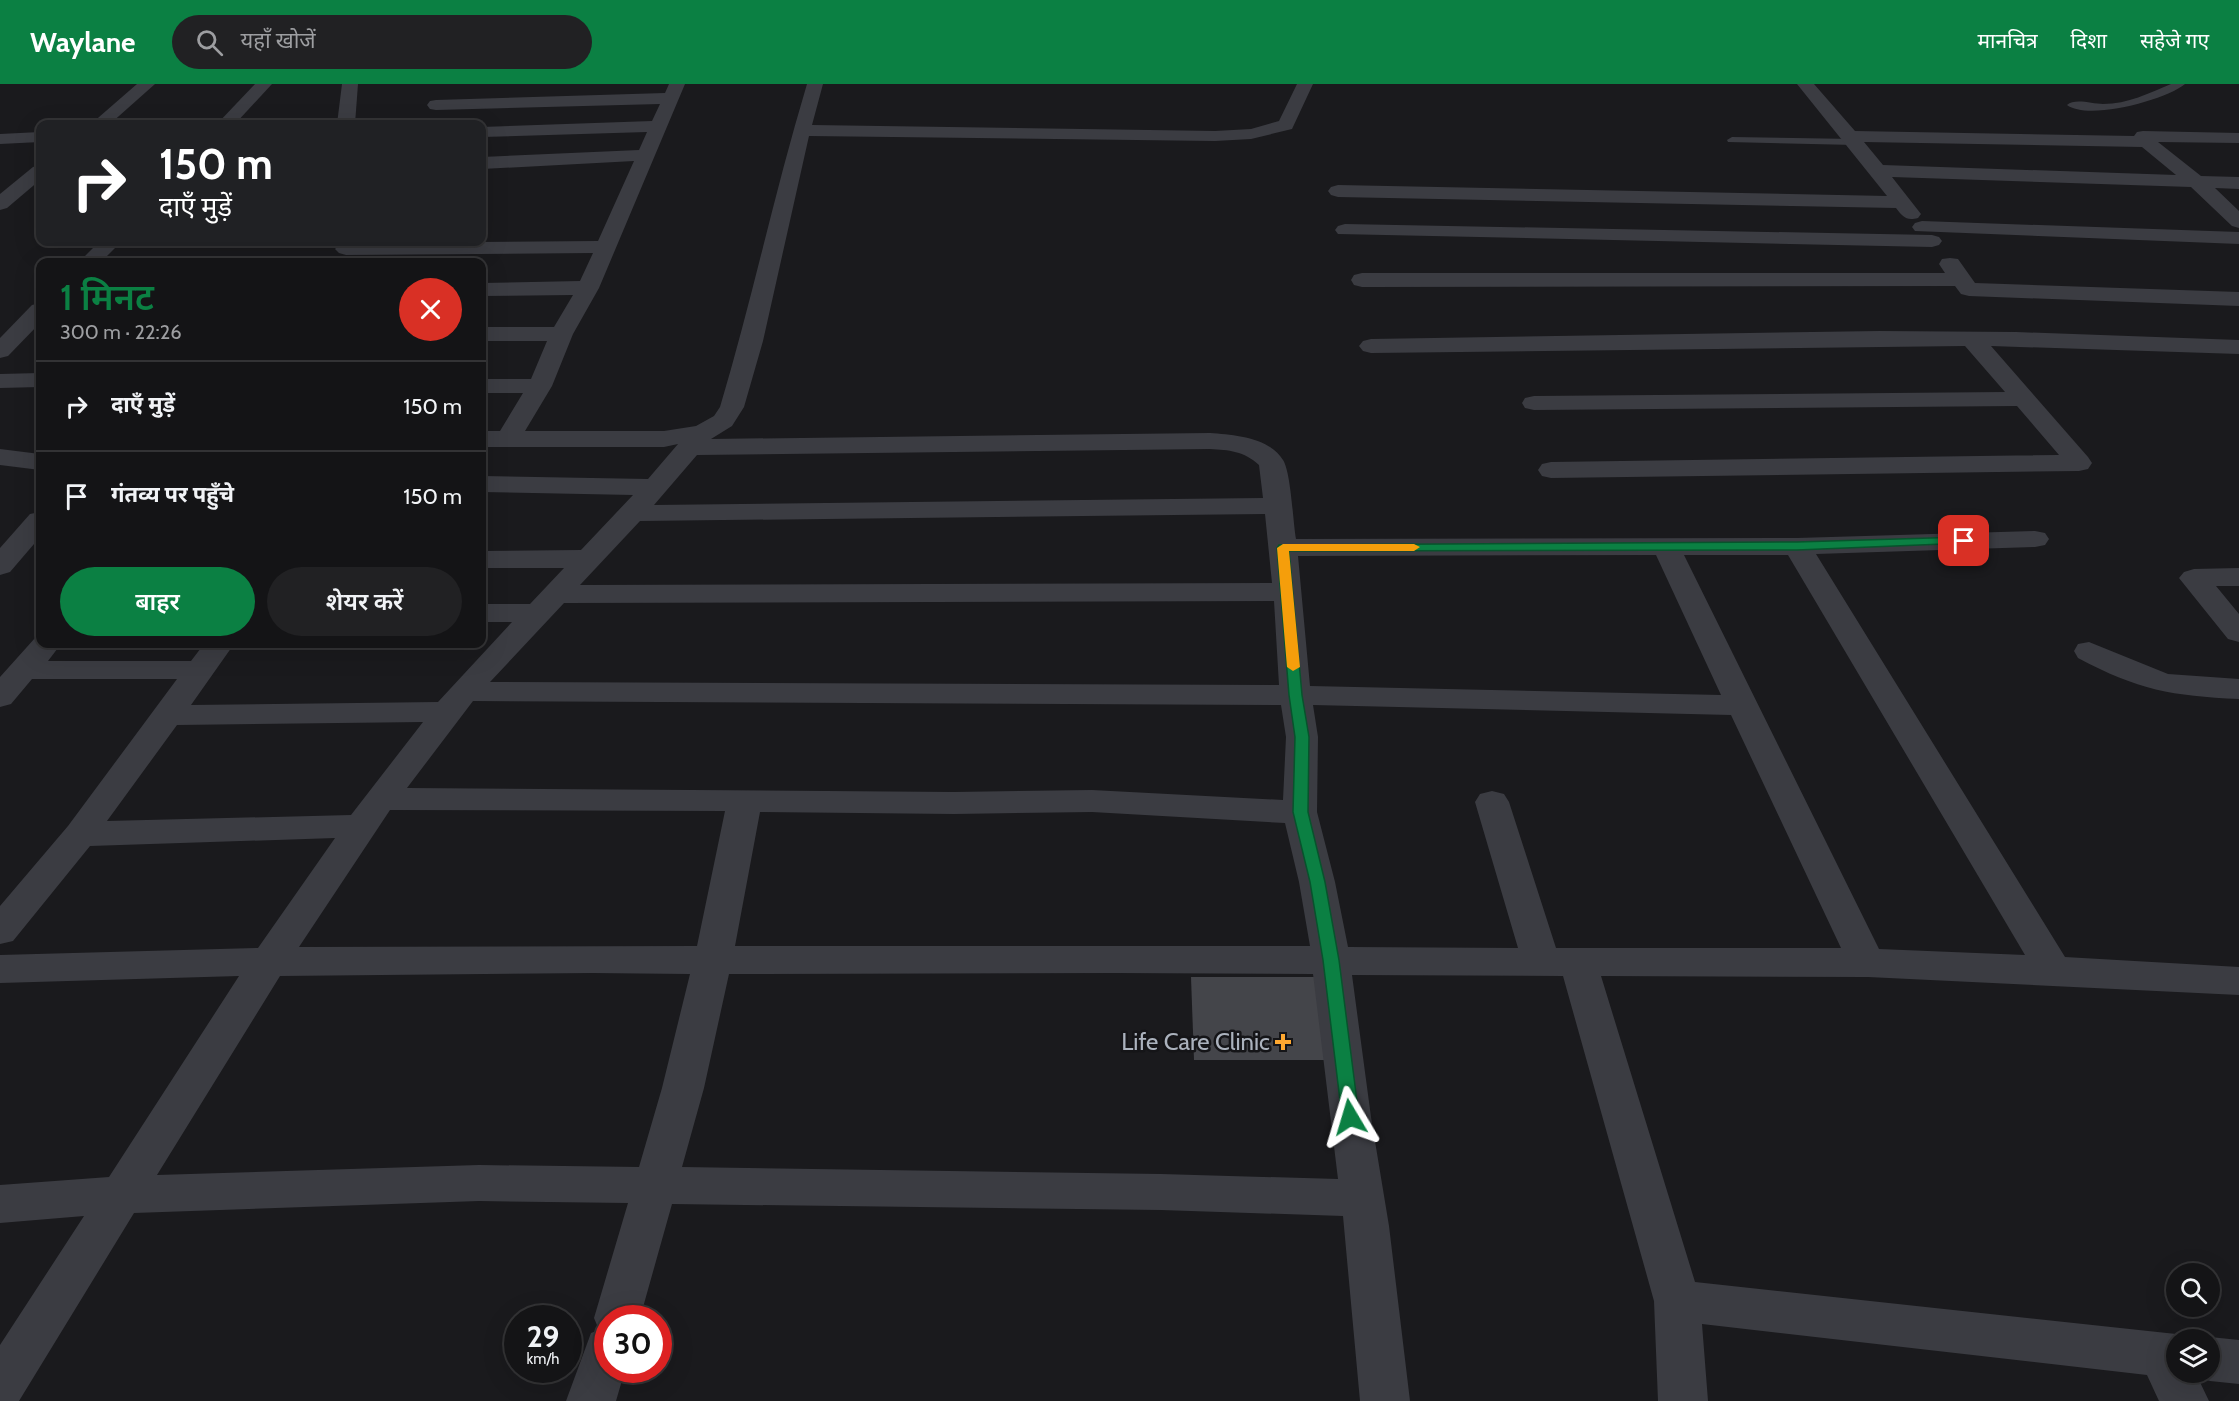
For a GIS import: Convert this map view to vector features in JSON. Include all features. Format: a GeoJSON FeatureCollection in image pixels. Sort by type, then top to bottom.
{"type":"FeatureCollection","features":[{"type":"Feature","properties":{"kind":"street"},"geometry":{"type":"LineString","coordinates":[[105,120],[147,84]]}},
{"type":"Feature","properties":{"kind":"street"},"geometry":{"type":"LineString","coordinates":[[230,120],[264,84]]}},
{"type":"Feature","properties":{"kind":"street"},"geometry":{"type":"LineString","coordinates":[[346,120],[350,84]]}},
{"type":"Feature","properties":{"kind":"street"},"geometry":{"type":"LineString","coordinates":[[434,84],[437,120]]}},
{"type":"Feature","properties":{"kind":"street"},"geometry":{"type":"LineString","coordinates":[[0,1388],[270,960],[371,812],[456,701],[632,513],[697,439],[723,421],[732,407],[760,310],[801,130],[816,84]]}},
{"type":"Feature","properties":{"kind":"street"},"geometry":{"type":"LineString","coordinates":[[801,130],[1215,136],[1251,134],[1286,125],[1305,84]]}},
{"type":"Feature","properties":{"kind":"street"},"geometry":{"type":"LineString","coordinates":[[1805,84],[1879,171],[1965,284],[2016,339]]}},
{"type":"Feature","properties":{"kind":"street"},"geometry":{"type":"LineString","coordinates":[[436,105],[674,91],[588,288],[561,334],[540,386],[507,440]]}},
{"type":"Feature","properties":{"kind":"street"},"geometry":{"type":"LineString","coordinates":[[486,132],[659,126]]}},
{"type":"Feature","properties":{"kind":"street"},"geometry":{"type":"LineString","coordinates":[[2239,138],[2143,136],[2146,142],[2197,182],[2239,222]]}},
{"type":"Feature","properties":{"kind":"street"},"geometry":{"type":"LineString","coordinates":[[0,139],[36,137]]}},
{"type":"Feature","properties":{"kind":"street"},"geometry":{"type":"LineString","coordinates":[[1852,139],[2146,142]]}},
{"type":"Feature","properties":{"kind":"street"},"geometry":{"type":"LineString","coordinates":[[486,163],[646,155]]}},
{"type":"Feature","properties":{"kind":"street"},"geometry":{"type":"LineString","coordinates":[[1879,171],[2239,183]]}},
{"type":"Feature","properties":{"kind":"street"},"geometry":{"type":"LineString","coordinates":[[0,181],[34,176]]}},
{"type":"Feature","properties":{"kind":"street"},"geometry":{"type":"LineString","coordinates":[[0,204],[34,176]]}},
{"type":"Feature","properties":{"kind":"street"},"geometry":{"type":"LineString","coordinates":[[1338,191],[1902,202]]}},
{"type":"Feature","properties":{"kind":"street"},"geometry":{"type":"LineString","coordinates":[[1345,230],[2239,238]]}},
{"type":"Feature","properties":{"kind":"street"},"geometry":{"type":"LineString","coordinates":[[486,245],[606,247]]}},
{"type":"Feature","properties":{"kind":"street"},"geometry":{"type":"LineString","coordinates":[[93,258],[107,246]]}},
{"type":"Feature","properties":{"kind":"street"},"geometry":{"type":"LineString","coordinates":[[346,251],[431,246]]}},
{"type":"Feature","properties":{"kind":"street"},"geometry":{"type":"LineString","coordinates":[[1362,280],[1965,284],[2236,301]]}},
{"type":"Feature","properties":{"kind":"street"},"geometry":{"type":"LineString","coordinates":[[486,290],[588,288]]}},
{"type":"Feature","properties":{"kind":"street"},"geometry":{"type":"LineString","coordinates":[[0,351],[36,314]]}},
{"type":"Feature","properties":{"kind":"street"},"geometry":{"type":"LineString","coordinates":[[486,334],[561,334]]}},
{"type":"Feature","properties":{"kind":"street"},"geometry":{"type":"LineString","coordinates":[[1371,346],[1879,338],[2016,339],[2239,347]]}},
{"type":"Feature","properties":{"kind":"street"},"geometry":{"type":"LineString","coordinates":[[1551,470],[2079,463],[1973,340]]}},
{"type":"Feature","properties":{"kind":"street"},"geometry":{"type":"LineString","coordinates":[[0,381],[36,380]]}},
{"type":"Feature","properties":{"kind":"street"},"geometry":{"type":"LineString","coordinates":[[486,386],[540,386]]}},
{"type":"Feature","properties":{"kind":"street"},"geometry":{"type":"LineString","coordinates":[[1534,403],[2025,399]]}},
{"type":"Feature","properties":{"kind":"street"},"geometry":{"type":"LineString","coordinates":[[486,439],[1198,441],[1238,443],[1259,450],[1272,463],[1288,592],[1295,695],[1302,737],[1300,812],[1317,882],[1331,960],[1350,1117],[1363,1197],[1385,1401]]}},
{"type":"Feature","properties":{"kind":"street"},"geometry":{"type":"LineString","coordinates":[[0,451],[36,450]]}},
{"type":"Feature","properties":{"kind":"street"},"geometry":{"type":"LineString","coordinates":[[0,457],[36,462]]}},
{"type":"Feature","properties":{"kind":"street"},"geometry":{"type":"LineString","coordinates":[[486,484],[655,487]]}},
{"type":"Feature","properties":{"kind":"street"},"geometry":{"type":"LineString","coordinates":[[632,513],[1278,506]]}},
{"type":"Feature","properties":{"kind":"street"},"geometry":{"type":"LineString","coordinates":[[0,566],[36,525]]}},
{"type":"Feature","properties":{"kind":"street"},"geometry":{"type":"LineString","coordinates":[[1283,548],[1797,546],[2035,539]]}},
{"type":"Feature","properties":{"kind":"street"},"geometry":{"type":"LineString","coordinates":[[1797,546],[2053,970]]}},
{"type":"Feature","properties":{"kind":"street"},"geometry":{"type":"LineString","coordinates":[[1666,547],[1867,963]]}},
{"type":"Feature","properties":{"kind":"street"},"geometry":{"type":"LineString","coordinates":[[486,559],[588,559]]}},
{"type":"Feature","properties":{"kind":"street"},"geometry":{"type":"LineString","coordinates":[[2239,577],[2194,578],[2239,633]]}},
{"type":"Feature","properties":{"kind":"street"},"geometry":{"type":"LineString","coordinates":[[486,612],[546,603],[1288,592]]}},
{"type":"Feature","properties":{"kind":"street"},"geometry":{"type":"LineString","coordinates":[[0,697],[42,648]]}},
{"type":"Feature","properties":{"kind":"street"},"geometry":{"type":"LineString","coordinates":[[2089,651],[2124,670],[2150,679],[2175,685],[2239,689]]}},
{"type":"Feature","properties":{"kind":"street"},"geometry":{"type":"LineString","coordinates":[[23,670],[210,657]]}},
{"type":"Feature","properties":{"kind":"street"},"geometry":{"type":"LineString","coordinates":[[0,931],[80,834],[210,657]]}},
{"type":"Feature","properties":{"kind":"street"},"geometry":{"type":"LineString","coordinates":[[167,715],[456,701],[1295,695],[1743,705]]}},
{"type":"Feature","properties":{"kind":"street"},"geometry":{"type":"LineString","coordinates":[[80,834],[371,812],[745,800],[954,803],[1092,801],[1171,807],[1300,812]]}},
{"type":"Feature","properties":{"kind":"street"},"geometry":{"type":"LineString","coordinates":[[621,1305],[683,1088],[713,961],[745,800]]}},
{"type":"Feature","properties":{"kind":"street"},"geometry":{"type":"LineString","coordinates":[[1492,802],[1559,962],[1677,1301],[1683,1401]]}},
{"type":"Feature","properties":{"kind":"street"},"geometry":{"type":"LineString","coordinates":[[0,969],[270,960],[555,958],[713,961],[1331,960],[1867,963],[2053,970],[2239,981]]}},
{"type":"Feature","properties":{"kind":"street"},"geometry":{"type":"LineString","coordinates":[[0,1204],[121,1195],[479,1183],[1161,1192],[1363,1197]]}},
{"type":"Feature","properties":{"kind":"street"},"geometry":{"type":"LineString","coordinates":[[1677,1301],[2166,1355]]}},
{"type":"Feature","properties":{"kind":"street"},"geometry":{"type":"LineString","coordinates":[[2220,1360],[2239,1362]]}},
{"type":"Feature","properties":{"kind":"street"},"geometry":{"type":"LineString","coordinates":[[591,1401],[597,1383]]}},
{"type":"Feature","properties":{"kind":"street"},"geometry":{"type":"LineString","coordinates":[[2178,1383],[2184,1401]]}},
{"type":"Feature","properties":{"kind":"lane"},"geometry":{"type":"LineString","coordinates":[[2072,105],[2104,107],[2128,105],[2180,84]]}},
{"type":"Feature","properties":{"kind":"lane"},"geometry":{"type":"LineString","coordinates":[[1732,140],[1852,139]]}},
{"type":"Feature","properties":{"kind":"building"},"geometry":{"type":"Polygon","coordinates":[[[1191,977],[1315,977],[1326,1060],[1194,1060],[1191,977]]]}},
{"type":"Feature","properties":{"kind":"slow traffic"},"geometry":{"type":"LineString","coordinates":[[1293,667],[1283,548],[1414,547]]}},
{"type":"Feature","properties":{"kind":"place","name":"Life Care Clinic"},"geometry":{"type":"Point","coordinates":[1283,1042]}},
{"type":"Feature","properties":{"kind":"route"},"geometry":{"type":"LineString","coordinates":[[1350,1117],[1331,960],[1317,882],[1300,812],[1302,737],[1295,695],[1283,548],[1797,546],[1964,541]]}}]}
